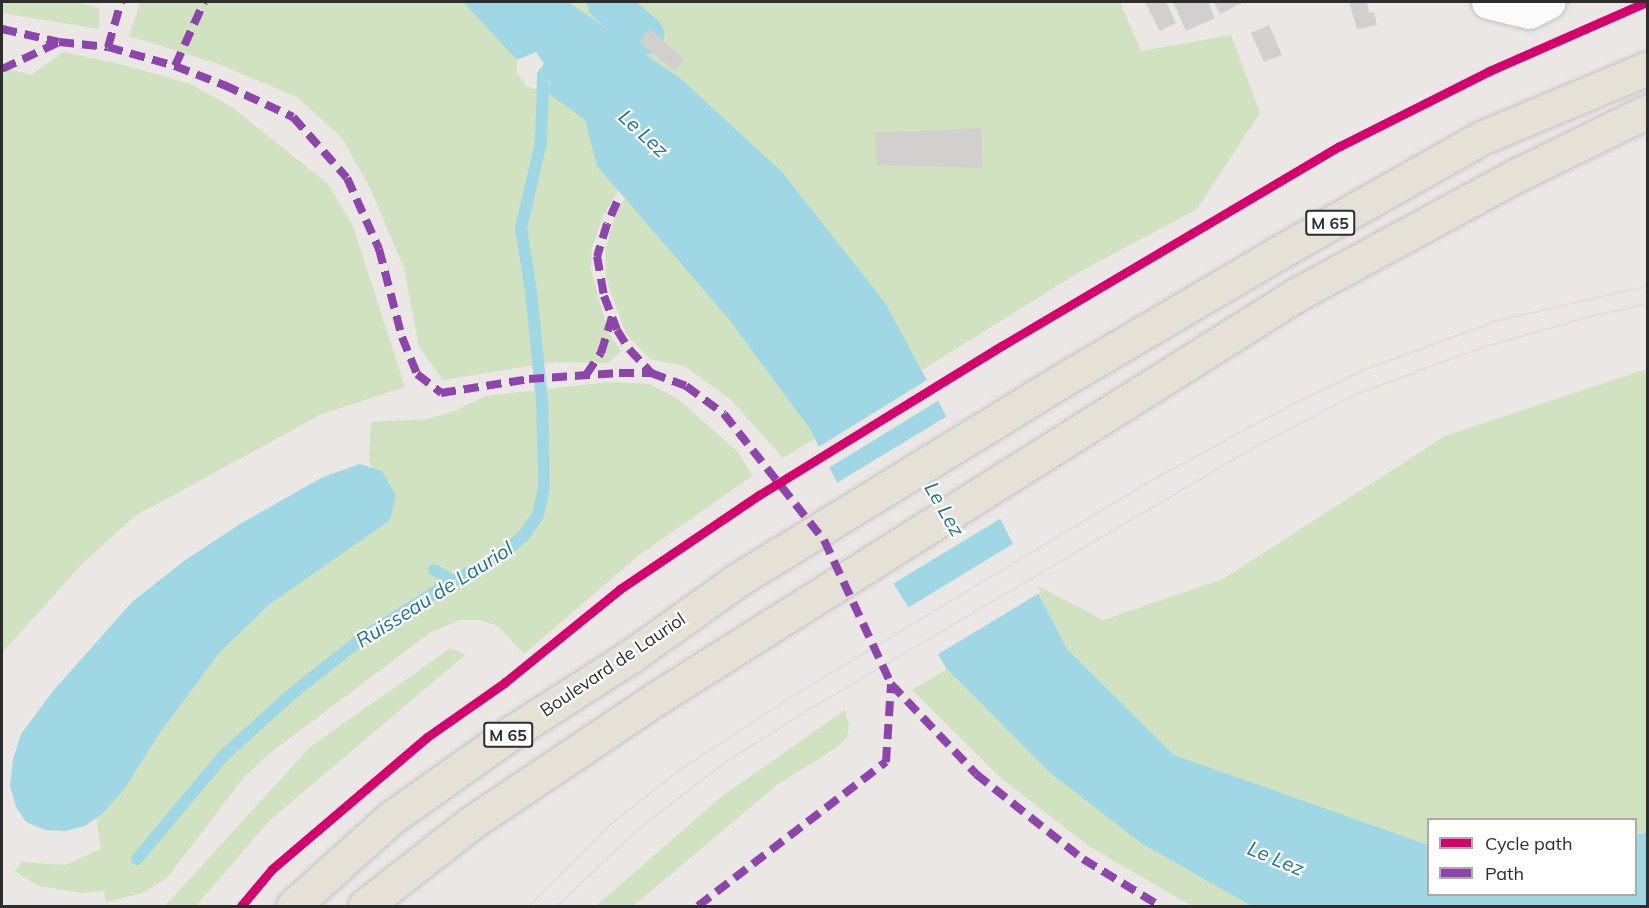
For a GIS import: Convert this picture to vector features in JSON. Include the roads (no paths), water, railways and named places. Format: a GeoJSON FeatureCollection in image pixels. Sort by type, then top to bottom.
{"type":"FeatureCollection","features":[{"type":"Feature","properties":{"kind":"main road","name":"M 65"},"geometry":{"type":"LineString","coordinates":[[1607,83],[1647,57]]}},
{"type":"Feature","properties":{"kind":"main road","name":"M 65"},"geometry":{"type":"LineString","coordinates":[[1607,83],[1647,68]]}},
{"type":"Feature","properties":{"kind":"main road","name":"Boulevard de Lauriol"},"geometry":{"type":"LineString","coordinates":[[293,906],[391,818],[511,733],[631,656],[736,581],[1061,381],[1278,252],[1481,138],[1607,83]]}},
{"type":"Feature","properties":{"kind":"main road","name":"M 65"},"geometry":{"type":"LineString","coordinates":[[365,906],[471,823],[764,629],[1296,296],[1409,232],[1517,175],[1647,111]]}},
{"type":"Feature","properties":{"kind":"main road","name":"M 65"},"geometry":{"type":"LineString","coordinates":[[1409,232],[1647,126]]}},
{"type":"Feature","properties":{"kind":"street"},"geometry":{"type":"LineString","coordinates":[[1488,2],[1529,12],[1549,2]]}},
{"type":"Feature","properties":{"kind":"water","name":"Le Lez"},"geometry":{"type":"Polygon","coordinates":[[[463,2],[568,2],[680,78],[782,172],[886,304],[971,462],[1067,649],[1174,755],[1427,845],[1427,896],[1637,896],[1637,835],[1647,832],[1647,906],[1251,906],[1141,843],[1049,772],[947,669],[865,538],[810,429],[728,318],[597,166],[585,120],[545,91],[550,83],[545,65],[536,52],[517,60],[463,2]]]}},
{"type":"Feature","properties":{"kind":"water"},"geometry":{"type":"Polygon","coordinates":[[[360,464],[382,471],[396,496],[390,520],[270,604],[219,653],[159,734],[125,788],[102,814],[85,826],[65,831],[45,830],[26,822],[16,807],[10,786],[13,759],[21,734],[53,691],[132,602],[184,561],[240,524],[323,477],[360,464]]]}},
{"type":"Feature","properties":{"kind":"waterway"},"geometry":{"type":"LineString","coordinates":[[606,2],[644,34]]}},
{"type":"Feature","properties":{"kind":"waterway","name":"Ruisseau de Lauriol"},"geometry":{"type":"LineString","coordinates":[[137,859],[223,756],[294,692],[365,636],[453,581],[499,557],[524,535],[538,515],[544,487],[542,400],[531,292],[521,228],[541,143],[543,75],[556,58]]}},
{"type":"Feature","properties":{"kind":"waterway"},"geometry":{"type":"LineString","coordinates":[[434,570],[453,581]]}},
{"type":"Feature","properties":{"kind":"tram line"},"geometry":{"type":"LineString","coordinates":[[529,906],[610,825],[677,772],[793,696],[1147,483],[1291,405],[1364,370],[1497,321],[1648,286]]}},
{"type":"Feature","properties":{"kind":"tram line"},"geometry":{"type":"LineString","coordinates":[[557,906],[637,830],[726,762],[805,712],[1255,447],[1357,394],[1478,349],[1596,315],[1648,304]]}}]}
